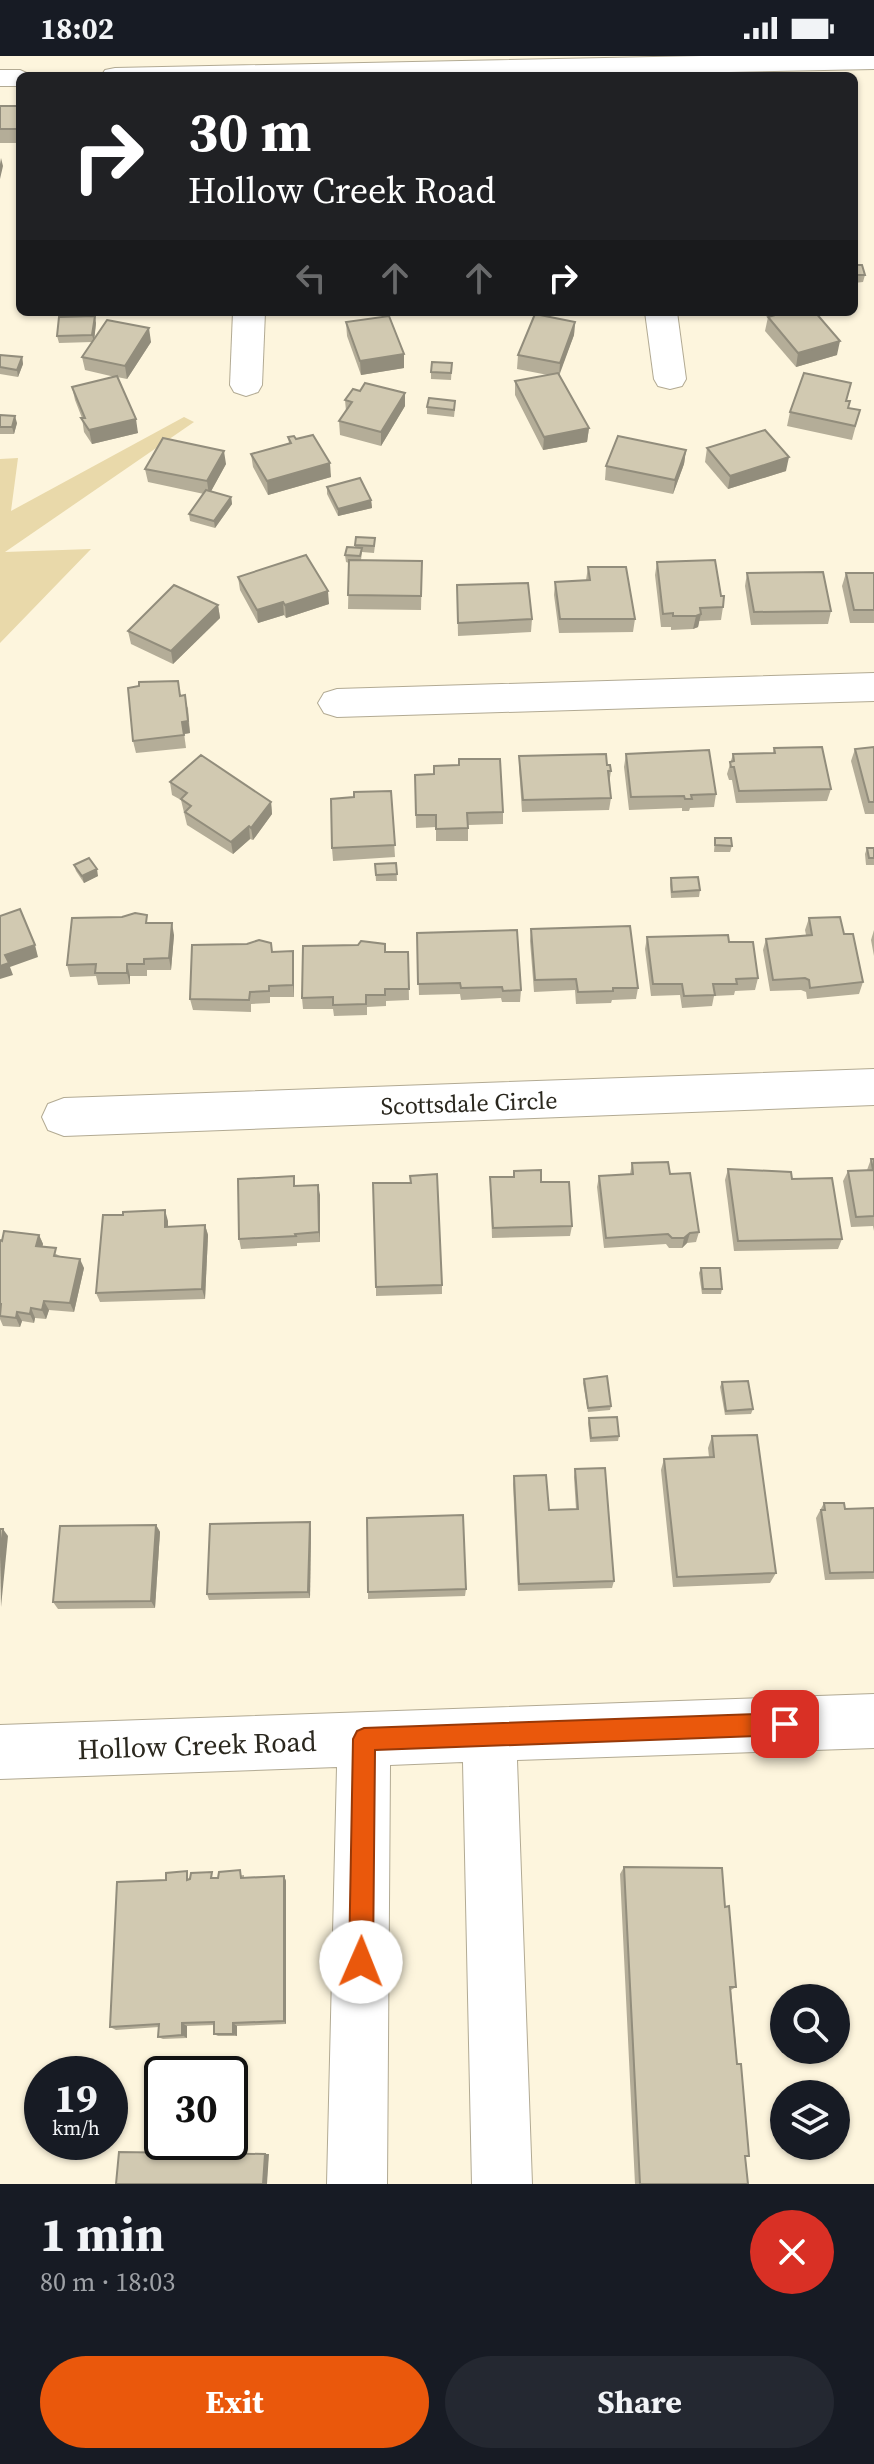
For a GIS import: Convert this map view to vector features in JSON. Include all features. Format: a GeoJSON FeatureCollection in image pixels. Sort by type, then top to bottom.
{"type":"FeatureCollection","features":[{"type":"Feature","properties":{"kind":"street"},"geometry":{"type":"LineString","coordinates":[[536,72],[874,61]]}},
{"type":"Feature","properties":{"kind":"street"},"geometry":{"type":"LineString","coordinates":[[246,385],[249,316]]}},
{"type":"Feature","properties":{"kind":"street"},"geometry":{"type":"LineString","coordinates":[[662,316],[670,379]]}},
{"type":"Feature","properties":{"kind":"street"},"geometry":{"type":"LineString","coordinates":[[337,703],[874,687]]}},
{"type":"Feature","properties":{"kind":"street","name":"Scottsdale Circle"},"geometry":{"type":"LineString","coordinates":[[64,1117],[874,1087]]}},
{"type":"Feature","properties":{"kind":"street","name":"Hollow Creek Road"},"geometry":{"type":"LineString","coordinates":[[0,1752],[874,1721]]}},
{"type":"Feature","properties":{"kind":"street"},"geometry":{"type":"LineString","coordinates":[[489,1735],[502,2184]]}},
{"type":"Feature","properties":{"kind":"street"},"geometry":{"type":"LineString","coordinates":[[357,2184],[364,1739]]}},
{"type":"Feature","properties":{"kind":"shaded area"},"geometry":{"type":"Polygon","coordinates":[[[184,417],[194,422],[5,552],[91,549],[0,643],[0,459],[18,458],[11,511],[184,417]]]}},
{"type":"Feature","properties":{"kind":"building"},"geometry":{"type":"Polygon","coordinates":[[[0,106],[16,106],[16,129],[0,129],[0,106]]]}},
{"type":"Feature","properties":{"kind":"building"},"geometry":{"type":"Polygon","coordinates":[[[858,265],[862,265],[865,275],[858,275],[858,265]]]}},
{"type":"Feature","properties":{"kind":"building"},"geometry":{"type":"Polygon","coordinates":[[[95,316],[92,335],[57,336],[59,317],[95,316]]]}},
{"type":"Feature","properties":{"kind":"building"},"geometry":{"type":"Polygon","coordinates":[[[389,316],[404,354],[360,361],[346,322],[389,316]]]}},
{"type":"Feature","properties":{"kind":"building"},"geometry":{"type":"Polygon","coordinates":[[[534,316],[575,322],[560,363],[518,355],[534,316]]]}},
{"type":"Feature","properties":{"kind":"building"},"geometry":{"type":"Polygon","coordinates":[[[818,316],[840,341],[798,353],[768,317],[818,316]]]}},
{"type":"Feature","properties":{"kind":"building"},"geometry":{"type":"Polygon","coordinates":[[[107,320],[149,328],[125,366],[82,357],[107,320]]]}},
{"type":"Feature","properties":{"kind":"building"},"geometry":{"type":"Polygon","coordinates":[[[0,355],[22,357],[17,370],[0,367],[0,355]]]}},
{"type":"Feature","properties":{"kind":"building"},"geometry":{"type":"Polygon","coordinates":[[[432,362],[452,363],[451,373],[431,372],[432,362]]]}},
{"type":"Feature","properties":{"kind":"building"},"geometry":{"type":"Polygon","coordinates":[[[558,373],[589,428],[544,437],[515,381],[558,373]]]}},
{"type":"Feature","properties":{"kind":"building"},"geometry":{"type":"Polygon","coordinates":[[[804,373],[851,383],[846,401],[850,401],[848,408],[860,410],[855,426],[790,412],[804,373]]]}},
{"type":"Feature","properties":{"kind":"building"},"geometry":{"type":"Polygon","coordinates":[[[117,376],[136,419],[89,430],[81,418],[85,418],[72,387],[117,376]]]}},
{"type":"Feature","properties":{"kind":"building"},"geometry":{"type":"Polygon","coordinates":[[[365,383],[405,393],[381,432],[339,421],[352,402],[345,400],[353,389],[360,391],[365,383]]]}},
{"type":"Feature","properties":{"kind":"building"},"geometry":{"type":"Polygon","coordinates":[[[429,398],[455,401],[454,410],[427,407],[429,398]]]}},
{"type":"Feature","properties":{"kind":"building"},"geometry":{"type":"Polygon","coordinates":[[[0,415],[15,416],[12,427],[0,427],[0,415]]]}},
{"type":"Feature","properties":{"kind":"building"},"geometry":{"type":"Polygon","coordinates":[[[765,430],[789,457],[730,476],[707,448],[765,430]]]}},
{"type":"Feature","properties":{"kind":"building"},"geometry":{"type":"Polygon","coordinates":[[[313,435],[330,463],[267,481],[251,454],[291,443],[288,437],[294,436],[296,439],[313,435]]]}},
{"type":"Feature","properties":{"kind":"building"},"geometry":{"type":"Polygon","coordinates":[[[618,436],[686,450],[675,480],[606,466],[618,436]]]}},
{"type":"Feature","properties":{"kind":"building"},"geometry":{"type":"Polygon","coordinates":[[[163,438],[224,451],[207,481],[145,469],[163,438]]]}},
{"type":"Feature","properties":{"kind":"building"},"geometry":{"type":"Polygon","coordinates":[[[360,478],[371,500],[338,509],[327,487],[360,478]]]}},
{"type":"Feature","properties":{"kind":"building"},"geometry":{"type":"Polygon","coordinates":[[[206,490],[231,497],[214,521],[189,514],[206,490]]]}},
{"type":"Feature","properties":{"kind":"building"},"geometry":{"type":"Polygon","coordinates":[[[356,537],[375,538],[374,546],[355,545],[356,537]]]}},
{"type":"Feature","properties":{"kind":"building"},"geometry":{"type":"Polygon","coordinates":[[[347,547],[362,548],[360,556],[345,555],[347,547]]]}},
{"type":"Feature","properties":{"kind":"building"},"geometry":{"type":"Polygon","coordinates":[[[306,555],[328,591],[285,605],[283,602],[257,610],[238,577],[306,555]]]}},
{"type":"Feature","properties":{"kind":"building"},"geometry":{"type":"Polygon","coordinates":[[[349,560],[422,561],[421,596],[348,595],[349,560]]]}},
{"type":"Feature","properties":{"kind":"building"},"geometry":{"type":"Polygon","coordinates":[[[715,560],[721,596],[724,596],[723,607],[700,608],[701,614],[696,616],[663,614],[657,562],[715,560]]]}},
{"type":"Feature","properties":{"kind":"building"},"geometry":{"type":"Polygon","coordinates":[[[588,567],[626,567],[635,619],[560,619],[555,582],[590,580],[588,567]]]}},
{"type":"Feature","properties":{"kind":"building"},"geometry":{"type":"Polygon","coordinates":[[[823,572],[831,611],[754,612],[747,573],[823,572]]]}},
{"type":"Feature","properties":{"kind":"building"},"geometry":{"type":"Polygon","coordinates":[[[846,573],[874,573],[874,610],[854,610],[846,573]]]}},
{"type":"Feature","properties":{"kind":"building"},"geometry":{"type":"Polygon","coordinates":[[[528,583],[532,619],[458,623],[457,585],[528,583]]]}},
{"type":"Feature","properties":{"kind":"building"},"geometry":{"type":"Polygon","coordinates":[[[174,585],[218,605],[171,651],[128,631],[174,585]]]}},
{"type":"Feature","properties":{"kind":"building"},"geometry":{"type":"Polygon","coordinates":[[[178,681],[180,696],[185,695],[188,721],[182,722],[184,735],[133,741],[128,688],[139,686],[139,682],[178,681]]]}},
{"type":"Feature","properties":{"kind":"building"},"geometry":{"type":"Polygon","coordinates":[[[822,747],[831,789],[739,791],[730,762],[734,761],[733,754],[775,753],[774,748],[822,747]]]}},
{"type":"Feature","properties":{"kind":"building"},"geometry":{"type":"Polygon","coordinates":[[[874,747],[874,802],[869,802],[855,749],[874,747]]]}},
{"type":"Feature","properties":{"kind":"building"},"geometry":{"type":"Polygon","coordinates":[[[709,750],[716,794],[691,795],[692,799],[685,799],[684,796],[631,797],[626,754],[709,750]]]}},
{"type":"Feature","properties":{"kind":"building"},"geometry":{"type":"Polygon","coordinates":[[[606,754],[611,771],[608,771],[611,798],[523,800],[519,756],[606,754]]]}},
{"type":"Feature","properties":{"kind":"building"},"geometry":{"type":"Polygon","coordinates":[[[201,755],[271,802],[251,828],[249,826],[231,842],[185,812],[191,806],[181,799],[187,793],[170,782],[201,755]]]}},
{"type":"Feature","properties":{"kind":"building"},"geometry":{"type":"Polygon","coordinates":[[[459,759],[500,759],[503,812],[467,813],[468,828],[436,829],[436,815],[416,815],[415,775],[434,774],[434,766],[459,765],[459,759]]]}},
{"type":"Feature","properties":{"kind":"building"},"geometry":{"type":"Polygon","coordinates":[[[391,791],[395,845],[332,848],[331,799],[354,797],[354,792],[391,791]]]}},
{"type":"Feature","properties":{"kind":"building"},"geometry":{"type":"Polygon","coordinates":[[[715,838],[731,838],[732,846],[715,845],[715,838]]]}},
{"type":"Feature","properties":{"kind":"building"},"geometry":{"type":"Polygon","coordinates":[[[867,848],[874,848],[874,858],[869,858],[867,848]]]}},
{"type":"Feature","properties":{"kind":"building"},"geometry":{"type":"Polygon","coordinates":[[[89,858],[97,869],[82,876],[74,865],[89,858]]]}},
{"type":"Feature","properties":{"kind":"building"},"geometry":{"type":"Polygon","coordinates":[[[396,863],[397,874],[376,875],[375,864],[396,863]]]}},
{"type":"Feature","properties":{"kind":"building"},"geometry":{"type":"Polygon","coordinates":[[[698,877],[700,890],[672,892],[671,878],[698,877]]]}},
{"type":"Feature","properties":{"kind":"building"},"geometry":{"type":"Polygon","coordinates":[[[20,909],[35,945],[5,955],[9,963],[0,966],[0,916],[20,909]]]}},
{"type":"Feature","properties":{"kind":"building"},"geometry":{"type":"Polygon","coordinates":[[[135,913],[147,915],[146,923],[172,923],[169,958],[144,959],[144,964],[127,964],[127,973],[95,973],[96,964],[67,965],[72,918],[122,917],[135,913]]]}},
{"type":"Feature","properties":{"kind":"building"},"geometry":{"type":"Polygon","coordinates":[[[840,917],[844,934],[853,934],[863,982],[810,988],[809,980],[805,978],[773,980],[766,939],[812,935],[809,918],[840,917]]]}},
{"type":"Feature","properties":{"kind":"building"},"geometry":{"type":"Polygon","coordinates":[[[630,926],[638,988],[578,992],[576,979],[535,980],[531,929],[630,926]]]}},
{"type":"Feature","properties":{"kind":"building"},"geometry":{"type":"Polygon","coordinates":[[[517,930],[521,990],[461,988],[460,983],[418,984],[417,933],[517,930]]]}},
{"type":"Feature","properties":{"kind":"building"},"geometry":{"type":"Polygon","coordinates":[[[728,935],[729,942],[753,942],[758,978],[736,979],[737,984],[713,984],[715,995],[684,996],[682,984],[653,984],[647,937],[728,935]]]}},
{"type":"Feature","properties":{"kind":"building"},"geometry":{"type":"Polygon","coordinates":[[[259,940],[271,943],[272,952],[293,951],[293,985],[269,986],[269,991],[250,992],[249,1000],[190,999],[192,945],[247,944],[259,940]]]}},
{"type":"Feature","properties":{"kind":"building"},"geometry":{"type":"Polygon","coordinates":[[[361,941],[385,944],[385,952],[408,952],[409,989],[385,989],[385,995],[366,995],[366,1004],[333,1005],[333,997],[302,998],[303,946],[358,945],[361,941]]]}},
{"type":"Feature","properties":{"kind":"building"},"geometry":{"type":"Polygon","coordinates":[[[871,1159],[874,1159],[874,1216],[856,1217],[848,1171],[873,1170],[871,1159]]]}},
{"type":"Feature","properties":{"kind":"building"},"geometry":{"type":"Polygon","coordinates":[[[668,1162],[670,1174],[690,1173],[699,1232],[690,1233],[684,1238],[672,1238],[668,1234],[606,1238],[599,1176],[633,1174],[632,1163],[668,1162]]]}},
{"type":"Feature","properties":{"kind":"building"},"geometry":{"type":"Polygon","coordinates":[[[728,1169],[791,1172],[792,1179],[832,1178],[842,1239],[738,1241],[728,1169]]]}},
{"type":"Feature","properties":{"kind":"building"},"geometry":{"type":"Polygon","coordinates":[[[541,1170],[541,1182],[569,1182],[572,1226],[493,1228],[490,1177],[514,1177],[514,1171],[541,1170]]]}},
{"type":"Feature","properties":{"kind":"building"},"geometry":{"type":"Polygon","coordinates":[[[437,1174],[442,1285],[376,1287],[373,1183],[411,1183],[410,1176],[437,1174]]]}},
{"type":"Feature","properties":{"kind":"building"},"geometry":{"type":"Polygon","coordinates":[[[294,1176],[294,1186],[318,1185],[319,1232],[239,1239],[238,1179],[294,1176]]]}},
{"type":"Feature","properties":{"kind":"building"},"geometry":{"type":"Polygon","coordinates":[[[165,1210],[165,1227],[205,1225],[202,1289],[96,1293],[103,1215],[165,1210]]]}},
{"type":"Feature","properties":{"kind":"building"},"geometry":{"type":"Polygon","coordinates":[[[4,1231],[39,1235],[36,1246],[56,1248],[54,1256],[80,1259],[70,1303],[44,1301],[42,1310],[31,1308],[30,1314],[17,1312],[16,1318],[0,1316],[0,1240],[4,1231]]]}},
{"type":"Feature","properties":{"kind":"building"},"geometry":{"type":"Polygon","coordinates":[[[701,1268],[720,1268],[722,1289],[703,1289],[701,1268]]]}},
{"type":"Feature","properties":{"kind":"building"},"geometry":{"type":"Polygon","coordinates":[[[607,1376],[611,1406],[588,1408],[584,1379],[607,1376]]]}},
{"type":"Feature","properties":{"kind":"building"},"geometry":{"type":"Polygon","coordinates":[[[748,1381],[753,1409],[726,1411],[722,1382],[748,1381]]]}},
{"type":"Feature","properties":{"kind":"building"},"geometry":{"type":"Polygon","coordinates":[[[617,1417],[619,1436],[591,1438],[589,1418],[617,1417]]]}},
{"type":"Feature","properties":{"kind":"building"},"geometry":{"type":"Polygon","coordinates":[[[757,1435],[776,1573],[677,1577],[664,1459],[714,1457],[712,1436],[757,1435]]]}},
{"type":"Feature","properties":{"kind":"building"},"geometry":{"type":"Polygon","coordinates":[[[605,1468],[614,1581],[519,1584],[514,1476],[546,1475],[549,1510],[578,1509],[575,1469],[605,1468]]]}},
{"type":"Feature","properties":{"kind":"building"},"geometry":{"type":"Polygon","coordinates":[[[824,1503],[844,1503],[845,1509],[874,1508],[874,1572],[830,1573],[821,1510],[825,1510],[824,1503]]]}},
{"type":"Feature","properties":{"kind":"building"},"geometry":{"type":"Polygon","coordinates":[[[463,1515],[466,1589],[368,1592],[367,1518],[463,1515]]]}},
{"type":"Feature","properties":{"kind":"building"},"geometry":{"type":"Polygon","coordinates":[[[310,1522],[308,1592],[207,1594],[210,1524],[310,1522]]]}},
{"type":"Feature","properties":{"kind":"building"},"geometry":{"type":"Polygon","coordinates":[[[156,1525],[151,1601],[53,1602],[60,1526],[156,1525]]]}},
{"type":"Feature","properties":{"kind":"building"},"geometry":{"type":"Polygon","coordinates":[[[0,1529],[3,1529],[0,1556],[0,1529]]]}},
{"type":"Feature","properties":{"kind":"building"},"geometry":{"type":"Polygon","coordinates":[[[624,1867],[722,1868],[725,1907],[729,1906],[736,1987],[730,1987],[737,2064],[741,2064],[749,2156],[745,2156],[748,2184],[640,2184],[624,1867]]]}},
{"type":"Feature","properties":{"kind":"building"},"geometry":{"type":"Polygon","coordinates":[[[240,1870],[241,1878],[284,1876],[284,2021],[233,2023],[233,2034],[214,2034],[214,2022],[182,2023],[182,2035],[158,2037],[159,2024],[110,2027],[117,1882],[166,1880],[166,1873],[187,1871],[187,1880],[191,1873],[212,1872],[211,1878],[218,1878],[219,1872],[240,1870]]]}},
{"type":"Feature","properties":{"kind":"building"},"geometry":{"type":"Polygon","coordinates":[[[128,2152],[144,2152],[144,2160],[248,2160],[248,2154],[265,2154],[263,2184],[116,2184],[118,2160],[128,2160],[128,2152]]]}},
{"type":"Feature","properties":{"kind":"route"},"geometry":{"type":"LineString","coordinates":[[361,1962],[364,1739],[785,1724]]}}]}
